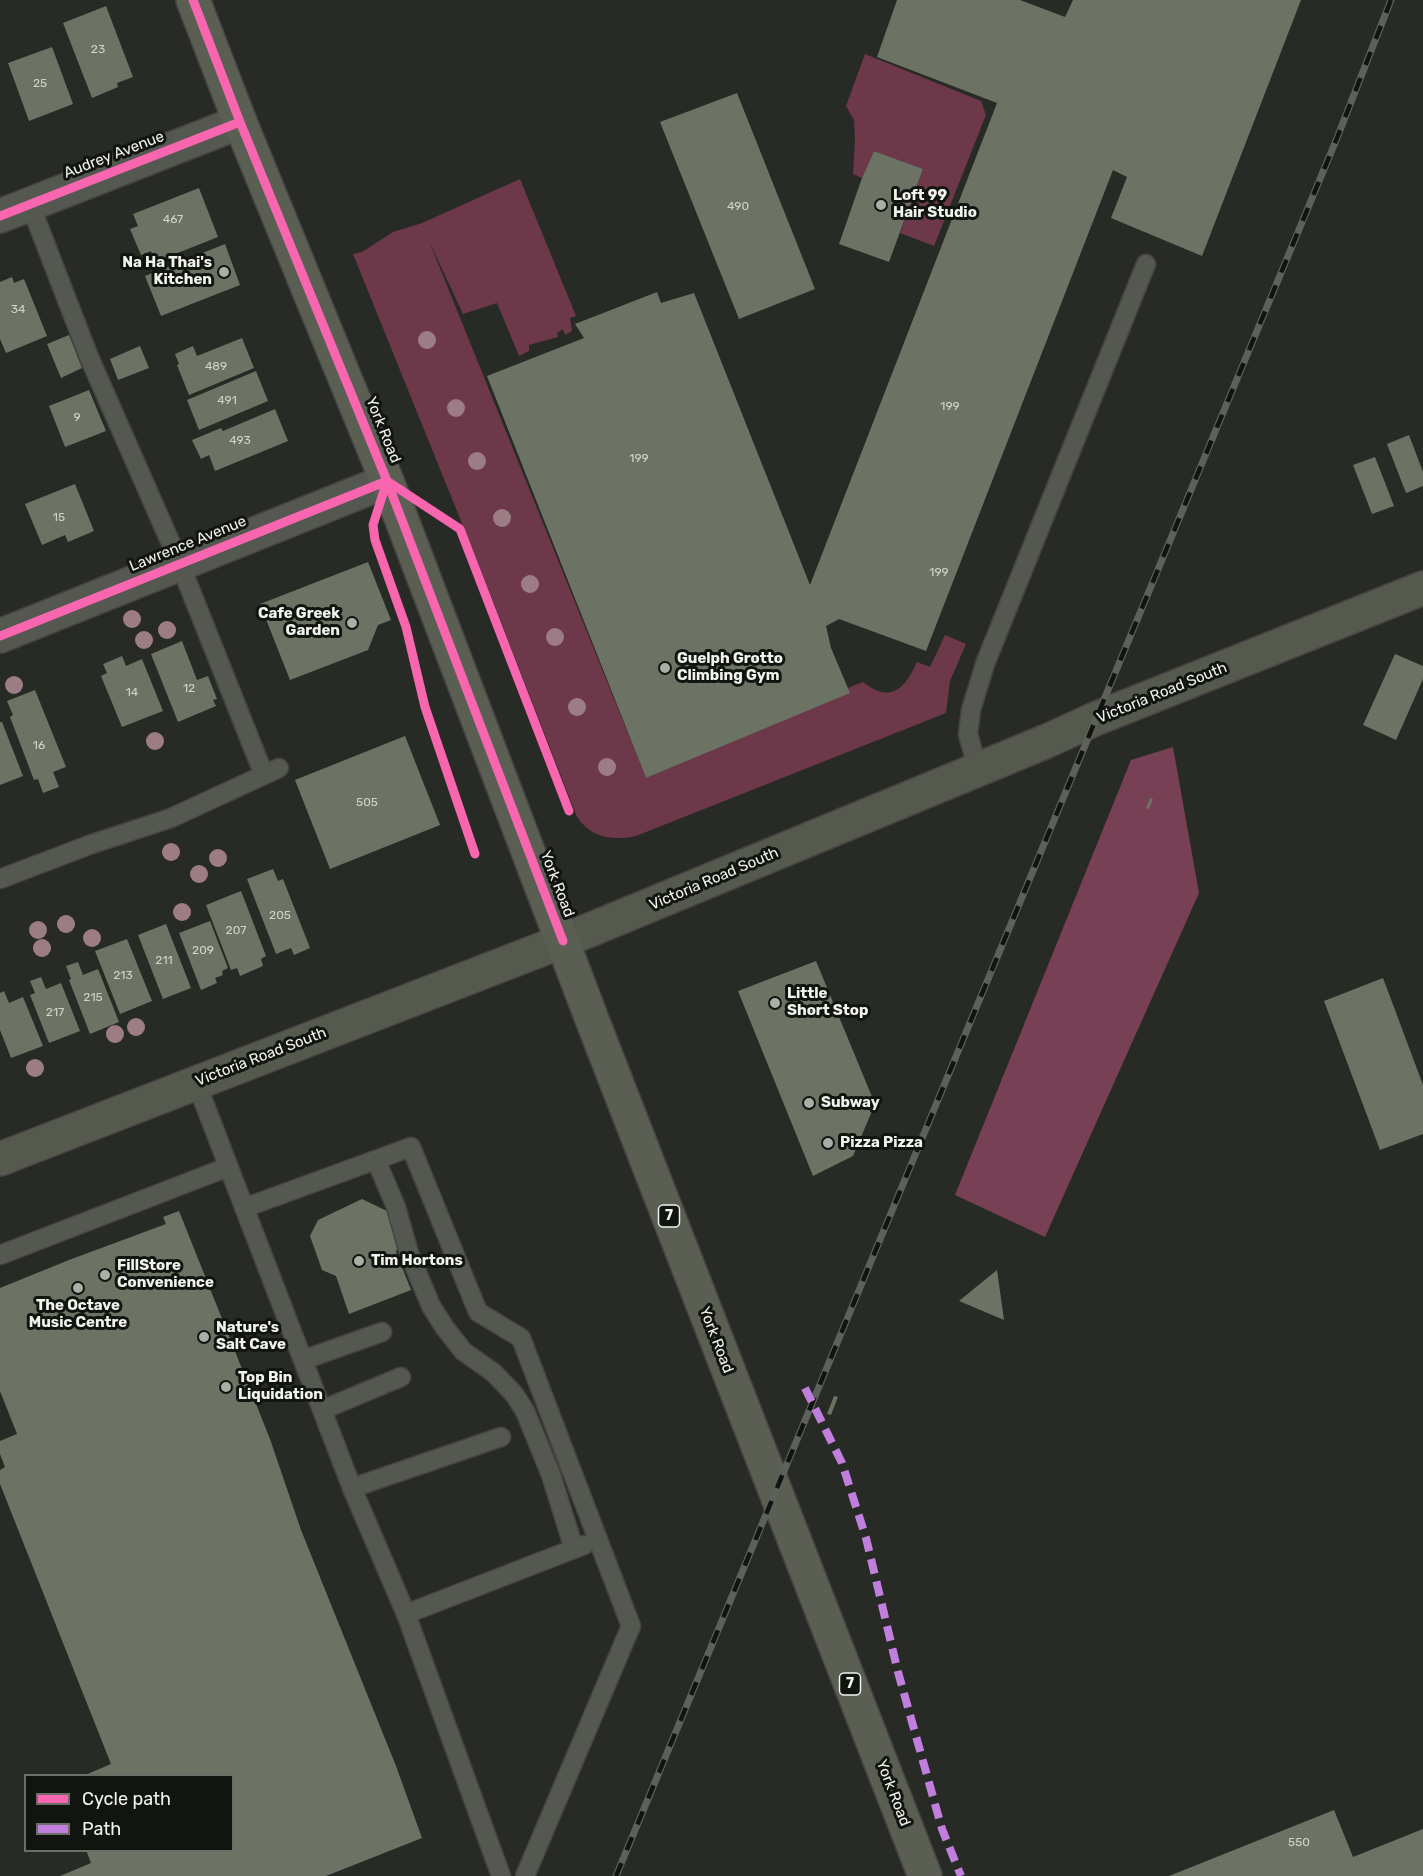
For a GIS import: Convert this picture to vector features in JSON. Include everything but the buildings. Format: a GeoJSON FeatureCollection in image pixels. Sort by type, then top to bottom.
{"type":"FeatureCollection","features":[{"type":"Feature","properties":{"kind":"main road","name":"York Road"},"geometry":{"type":"LineString","coordinates":[[193,0],[240,122],[387,481],[925,1876]]}},
{"type":"Feature","properties":{"kind":"main road","name":"Victoria Road South"},"geometry":{"type":"LineString","coordinates":[[0,1159],[563,941],[978,770],[1095,719],[1423,588]]}},
{"type":"Feature","properties":{"kind":"street","name":"Audrey Avenue"},"geometry":{"type":"LineString","coordinates":[[0,216],[240,122]]}},
{"type":"Feature","properties":{"kind":"street","name":"Lawrence Avenue"},"geometry":{"type":"LineString","coordinates":[[0,636],[387,481]]}},
{"type":"Feature","properties":{"kind":"lane"},"geometry":{"type":"LineString","coordinates":[[0,879],[89,845],[171,818],[272,771],[89,357],[30,204]]}},
{"type":"Feature","properties":{"kind":"lane"},"geometry":{"type":"LineString","coordinates":[[978,770],[968,734],[971,710],[985,664],[1146,264]]}},
{"type":"Feature","properties":{"kind":"lane"},"geometry":{"type":"LineString","coordinates":[[196,1082],[352,1488],[406,1614],[501,1876]]}},
{"type":"Feature","properties":{"kind":"lane"},"geometry":{"type":"LineString","coordinates":[[244,1208],[411,1147],[478,1312],[521,1338],[630,1626],[525,1876]]}},
{"type":"Feature","properties":{"kind":"lane"},"geometry":{"type":"LineString","coordinates":[[376,1160],[396,1207],[409,1253],[431,1306],[463,1351],[494,1373],[514,1394],[525,1411],[551,1475],[574,1549]]}},
{"type":"Feature","properties":{"kind":"lane"},"geometry":{"type":"LineString","coordinates":[[0,1255],[228,1167]]}},
{"type":"Feature","properties":{"kind":"lane"},"geometry":{"type":"LineString","coordinates":[[303,1360],[382,1332]]}},
{"type":"Feature","properties":{"kind":"lane"},"geometry":{"type":"LineString","coordinates":[[322,1410],[401,1377]]}},
{"type":"Feature","properties":{"kind":"lane"},"geometry":{"type":"LineString","coordinates":[[352,1488],[501,1437]]}},
{"type":"Feature","properties":{"kind":"lane"},"geometry":{"type":"LineString","coordinates":[[406,1614],[598,1540]]}},
{"type":"Feature","properties":{"kind":"shaded area"},"geometry":{"type":"Polygon","coordinates":[[[865,54],[981,101],[986,115],[934,246],[900,233],[923,169],[874,151],[862,178],[853,174],[854,120],[846,106],[865,54]]]}},
{"type":"Feature","properties":{"kind":"shaded area"},"geometry":{"type":"Polygon","coordinates":[[[520,179],[576,316],[570,318],[572,331],[565,335],[563,329],[557,333],[558,337],[529,345],[529,351],[519,356],[497,303],[463,314],[429,241],[646,778],[849,693],[848,688],[863,682],[881,692],[896,690],[907,680],[917,662],[930,667],[945,635],[966,644],[950,681],[946,713],[636,836],[611,838],[596,834],[577,817],[476,558],[353,254],[362,252],[393,232],[422,223],[520,179]]]}},
{"type":"Feature","properties":{"kind":"shaded area"},"geometry":{"type":"Polygon","coordinates":[[[1173,747],[1199,893],[1045,1237],[955,1195],[1131,760],[1173,747]]]}},
{"type":"Feature","properties":{"kind":"railway"},"geometry":{"type":"LineString","coordinates":[[616,1876],[1337,138],[1391,0]]}},
{"type":"Feature","properties":{"kind":"marked path"},"geometry":{"type":"LineString","coordinates":[[805,1388],[842,1463],[866,1538],[898,1672],[942,1829],[961,1876]]}},
{"type":"Feature","properties":{"kind":"cycle path"},"geometry":{"type":"LineString","coordinates":[[193,0],[240,122],[387,481],[563,941]]}},
{"type":"Feature","properties":{"kind":"cycle path"},"geometry":{"type":"LineString","coordinates":[[0,216],[240,122]]}},
{"type":"Feature","properties":{"kind":"cycle path"},"geometry":{"type":"LineString","coordinates":[[387,481],[373,525],[375,540],[406,627],[425,707],[475,854]]}},
{"type":"Feature","properties":{"kind":"cycle path"},"geometry":{"type":"LineString","coordinates":[[387,481],[460,529],[569,811]]}},
{"type":"Feature","properties":{"kind":"cycle path"},"geometry":{"type":"LineString","coordinates":[[0,636],[387,481]]}},
{"type":"Feature","properties":{"kind":"place","name":"Loft 99 Hair Studio"},"geometry":{"type":"Point","coordinates":[881,205]}},
{"type":"Feature","properties":{"kind":"place","name":"Na Ha Thai's Kitchen"},"geometry":{"type":"Point","coordinates":[224,272]}},
{"type":"Feature","properties":{"kind":"place","name":"Cafe Greek Garden"},"geometry":{"type":"Point","coordinates":[352,623]}},
{"type":"Feature","properties":{"kind":"place","name":"Guelph Grotto Climbing Gym"},"geometry":{"type":"Point","coordinates":[665,668]}},
{"type":"Feature","properties":{"kind":"place","name":"Little Short Stop"},"geometry":{"type":"Point","coordinates":[775,1003]}},
{"type":"Feature","properties":{"kind":"place","name":"Subway"},"geometry":{"type":"Point","coordinates":[809,1103]}},
{"type":"Feature","properties":{"kind":"place","name":"Pizza Pizza"},"geometry":{"type":"Point","coordinates":[828,1143]}},
{"type":"Feature","properties":{"kind":"place","name":"Tim Hortons"},"geometry":{"type":"Point","coordinates":[359,1261]}},
{"type":"Feature","properties":{"kind":"place","name":"FillStore Convenience"},"geometry":{"type":"Point","coordinates":[105,1275]}},
{"type":"Feature","properties":{"kind":"place","name":"The Octave Music Centre"},"geometry":{"type":"Point","coordinates":[78,1288]}},
{"type":"Feature","properties":{"kind":"place","name":"Nature's Salt Cave"},"geometry":{"type":"Point","coordinates":[204,1337]}},
{"type":"Feature","properties":{"kind":"place","name":"Top Bin Liquidation"},"geometry":{"type":"Point","coordinates":[226,1387]}}]}
